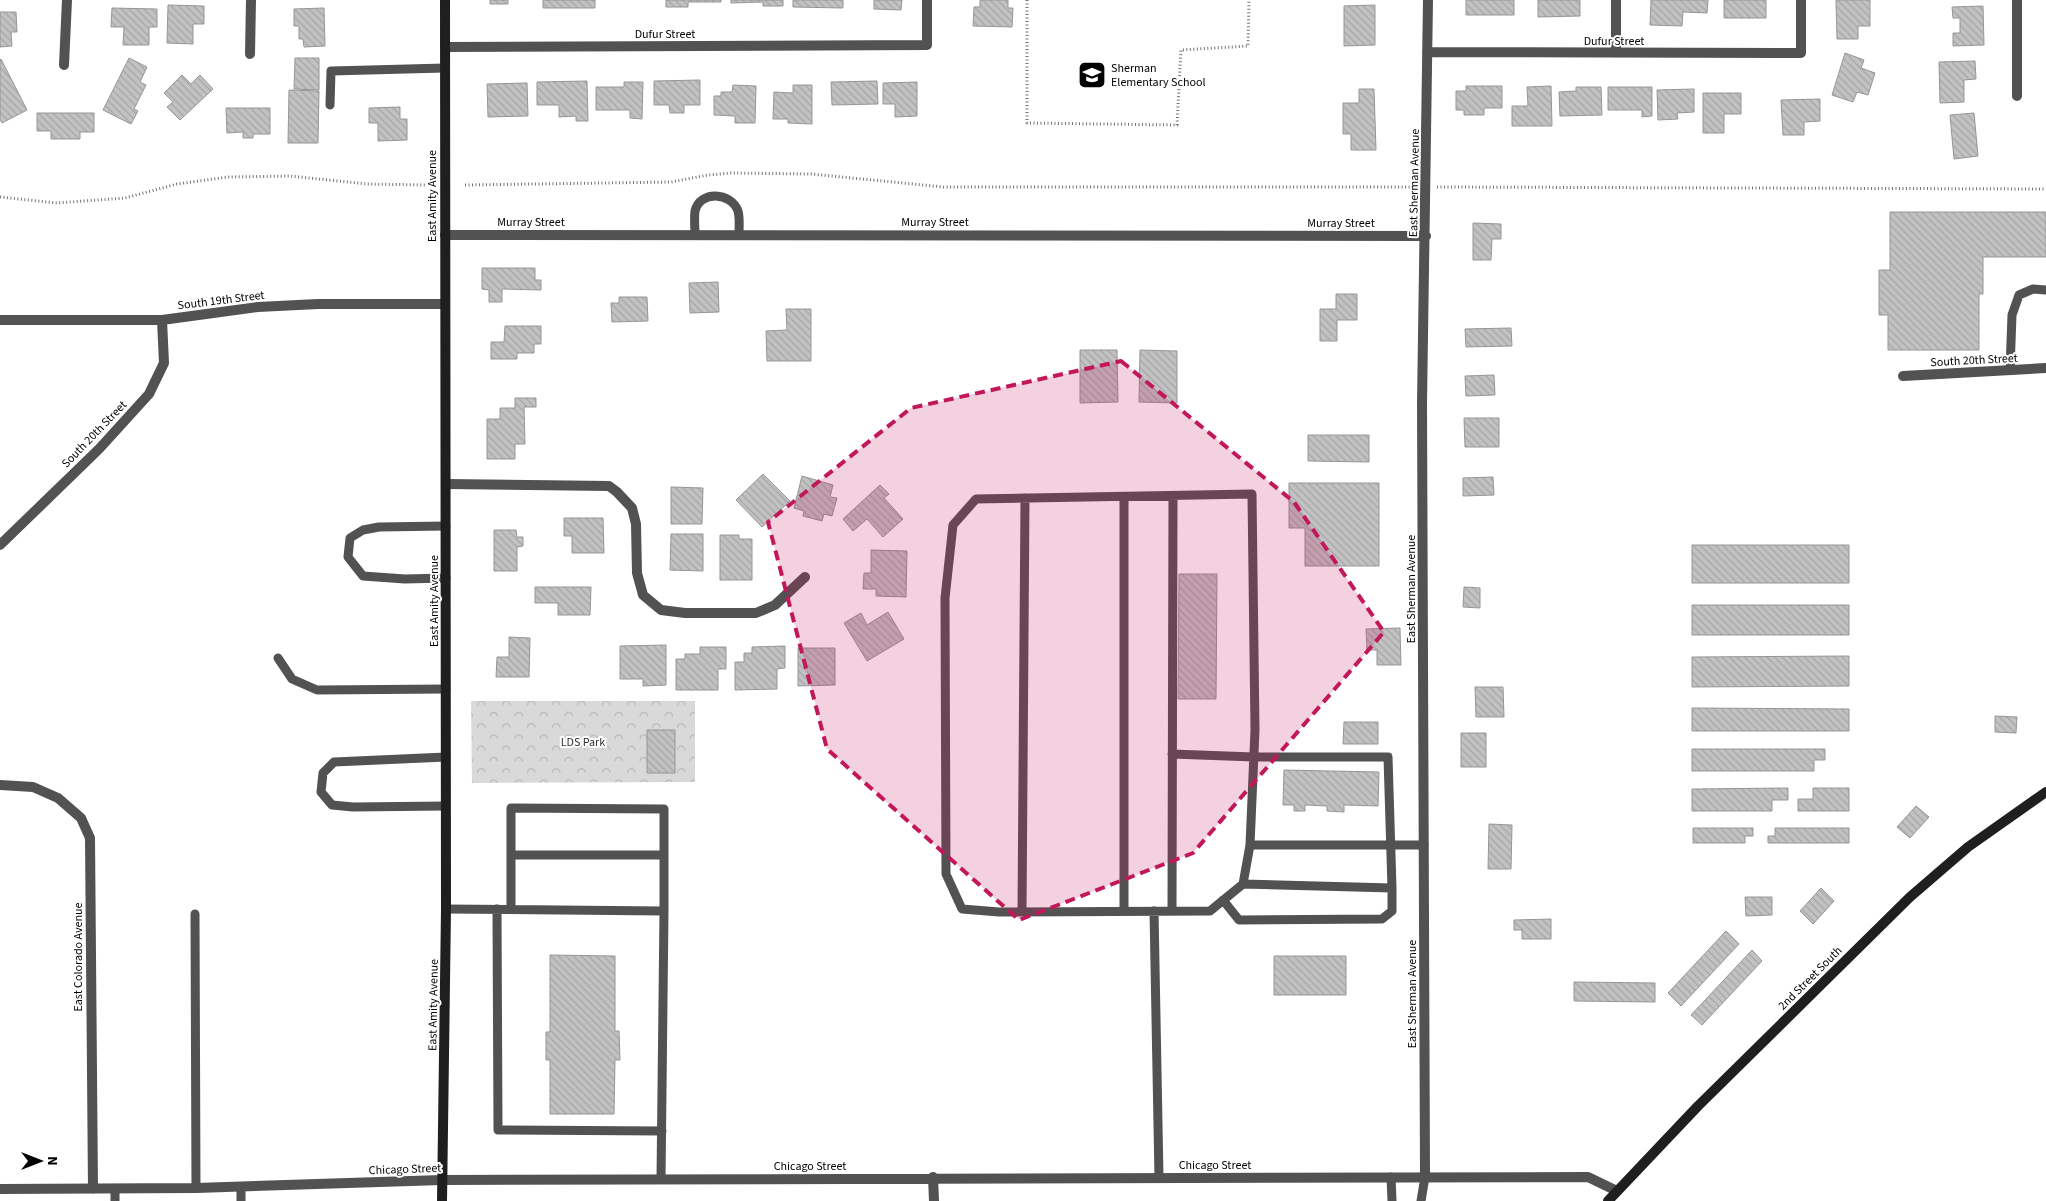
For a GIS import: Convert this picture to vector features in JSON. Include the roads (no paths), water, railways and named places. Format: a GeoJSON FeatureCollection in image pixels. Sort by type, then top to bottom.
{"type":"FeatureCollection","features":[{"type":"Feature","properties":{"kind":"main road","name":"East Amity Avenue"},"geometry":{"type":"LineString","coordinates":[[442,1201],[446,908],[445,0]]}},
{"type":"Feature","properties":{"kind":"main road","name":"2nd Street South"},"geometry":{"type":"LineString","coordinates":[[1608,1201],[1698,1106],[1910,897],[1968,847],[2046,792]]}},
{"type":"Feature","properties":{"kind":"street"},"geometry":{"type":"LineString","coordinates":[[64,65],[66,0]]}},
{"type":"Feature","properties":{"kind":"street"},"geometry":{"type":"LineString","coordinates":[[250,0],[250,54]]}},
{"type":"Feature","properties":{"kind":"street","name":"Dufur Street"},"geometry":{"type":"LineString","coordinates":[[445,47],[927,45],[927,0]]}},
{"type":"Feature","properties":{"kind":"street","name":"East Sherman Avenue"},"geometry":{"type":"LineString","coordinates":[[1425,1177],[1422,403],[1426,236],[1428,0]]}},
{"type":"Feature","properties":{"kind":"street"},"geometry":{"type":"LineString","coordinates":[[1616,0],[1616,54]]}},
{"type":"Feature","properties":{"kind":"street","name":"Dufur Street"},"geometry":{"type":"LineString","coordinates":[[1428,52],[1801,53],[1801,0]]}},
{"type":"Feature","properties":{"kind":"street"},"geometry":{"type":"LineString","coordinates":[[2017,96],[2018,0]]}},
{"type":"Feature","properties":{"kind":"street","name":"Murray Street"},"geometry":{"type":"LineString","coordinates":[[445,234],[1426,236]]}},
{"type":"Feature","properties":{"kind":"street","name":"South 19th Street"},"geometry":{"type":"LineString","coordinates":[[0,320],[162,320],[258,307],[318,304],[445,304]]}},
{"type":"Feature","properties":{"kind":"street","name":"South 20th Street"},"geometry":{"type":"LineString","coordinates":[[0,545],[99,449],[149,394],[164,363],[162,320]]}},
{"type":"Feature","properties":{"kind":"street","name":"South 20th Street"},"geometry":{"type":"LineString","coordinates":[[1903,376],[2046,368]]}},
{"type":"Feature","properties":{"kind":"street"},"geometry":{"type":"LineString","coordinates":[[446,484],[609,486],[618,492],[632,508],[636,524],[637,573],[643,595],[661,610],[685,613],[756,613],[775,605],[805,577]]}},
{"type":"Feature","properties":{"kind":"street","name":"East Colorado Avenue"},"geometry":{"type":"LineString","coordinates":[[0,785],[33,787],[58,798],[81,818],[90,838],[93,1189]]}},
{"type":"Feature","properties":{"kind":"street"},"geometry":{"type":"LineString","coordinates":[[934,1177],[934,1201]]}},
{"type":"Feature","properties":{"kind":"street","name":"Chicago Street"},"geometry":{"type":"LineString","coordinates":[[0,1189],[196,1188],[442,1180],[934,1177],[1588,1177],[1618,1191]]}},
{"type":"Feature","properties":{"kind":"lane"},"geometry":{"type":"LineString","coordinates":[[330,106],[332,71],[444,68]]}},
{"type":"Feature","properties":{"kind":"lane"},"geometry":{"type":"LineString","coordinates":[[695,235],[695,211],[698,205],[703,200],[716,195],[730,200],[735,205],[739,218],[739,235]]}},
{"type":"Feature","properties":{"kind":"lane"},"geometry":{"type":"LineString","coordinates":[[2010,370],[2012,315],[2019,295],[2033,290],[2046,290]]}},
{"type":"Feature","properties":{"kind":"lane"},"geometry":{"type":"LineString","coordinates":[[1243,884],[1250,844],[1255,730],[1252,494],[976,499],[953,525],[945,598],[946,874],[962,908],[999,912],[1210,911],[1243,884],[1392,888]]}},
{"type":"Feature","properties":{"kind":"lane"},"geometry":{"type":"LineString","coordinates":[[1172,911],[1173,496]]}},
{"type":"Feature","properties":{"kind":"lane"},"geometry":{"type":"LineString","coordinates":[[1124,497],[1124,912]]}},
{"type":"Feature","properties":{"kind":"lane"},"geometry":{"type":"LineString","coordinates":[[1022,912],[1025,498]]}},
{"type":"Feature","properties":{"kind":"lane"},"geometry":{"type":"LineString","coordinates":[[446,526],[379,527],[363,530],[350,538],[348,556],[363,576],[405,579],[446,578]]}},
{"type":"Feature","properties":{"kind":"lane"},"geometry":{"type":"LineString","coordinates":[[278,658],[292,678],[317,690],[446,689]]}},
{"type":"Feature","properties":{"kind":"lane"},"geometry":{"type":"LineString","coordinates":[[1172,754],[1254,757],[1388,757],[1392,845],[1392,912],[1382,919],[1239,920],[1223,900]]}},
{"type":"Feature","properties":{"kind":"lane"},"geometry":{"type":"LineString","coordinates":[[446,757],[334,762],[323,773],[321,792],[332,804],[353,807],[446,806]]}},
{"type":"Feature","properties":{"kind":"lane"},"geometry":{"type":"LineString","coordinates":[[511,909],[511,808],[664,809],[662,1179]]}},
{"type":"Feature","properties":{"kind":"lane"},"geometry":{"type":"LineString","coordinates":[[1250,844],[1424,845]]}},
{"type":"Feature","properties":{"kind":"lane"},"geometry":{"type":"LineString","coordinates":[[511,855],[664,855]]}},
{"type":"Feature","properties":{"kind":"lane"},"geometry":{"type":"LineString","coordinates":[[446,908],[664,911]]}},
{"type":"Feature","properties":{"kind":"lane"},"geometry":{"type":"LineString","coordinates":[[497,909],[498,1130],[662,1131]]}},
{"type":"Feature","properties":{"kind":"lane"},"geometry":{"type":"LineString","coordinates":[[1154,911],[1159,1178]]}},
{"type":"Feature","properties":{"kind":"lane"},"geometry":{"type":"LineString","coordinates":[[196,914],[196,1188]]}},
{"type":"Feature","properties":{"kind":"lane"},"geometry":{"type":"LineString","coordinates":[[1391,1177],[1392,1201]]}},
{"type":"Feature","properties":{"kind":"lane"},"geometry":{"type":"LineString","coordinates":[[1421,1201],[1425,1177]]}},
{"type":"Feature","properties":{"kind":"lane"},"geometry":{"type":"LineString","coordinates":[[241,1186],[241,1201]]}},
{"type":"Feature","properties":{"kind":"lane"},"geometry":{"type":"LineString","coordinates":[[115,1189],[115,1201]]}},
{"type":"Feature","properties":{"kind":"place","name":"Sherman Elementary School"},"geometry":{"type":"Point","coordinates":[1092,75]}},
{"type":"Feature","properties":{"kind":"park label","name":"LDS Park"},"geometry":{"type":"Point","coordinates":[583,742]}}]}
